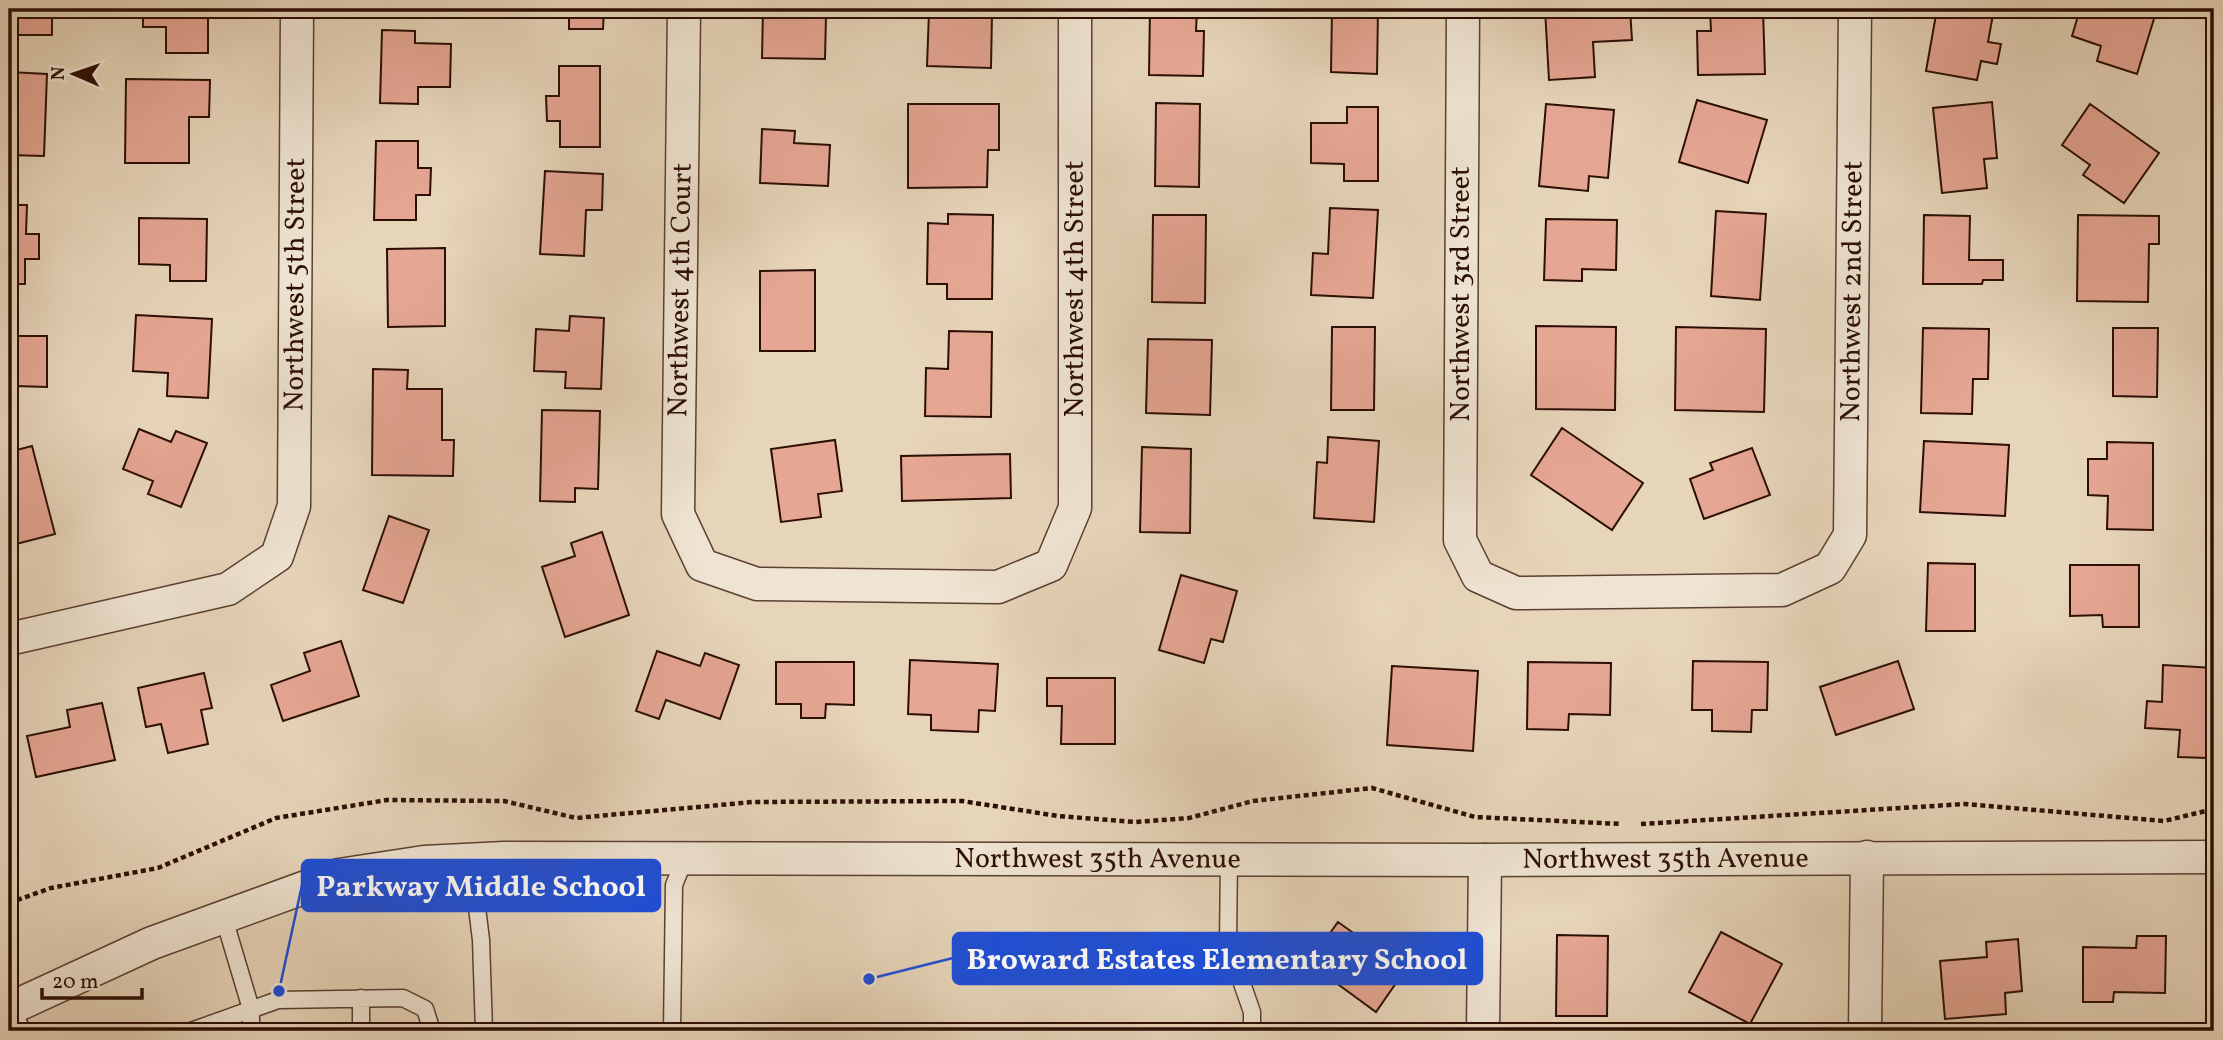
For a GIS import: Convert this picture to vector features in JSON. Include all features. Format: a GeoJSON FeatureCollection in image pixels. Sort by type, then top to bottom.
{"type":"FeatureCollection","features":[{"type":"Feature","properties":{"kind":"street","name":"Northwest 5th Street"},"geometry":{"type":"LineString","coordinates":[[9,639],[228,589],[277,556],[294,506],[297,9]]}},
{"type":"Feature","properties":{"kind":"street","name":"Northwest 4th Court"},"geometry":{"type":"LineString","coordinates":[[684,9],[678,514],[702,565],[757,584],[998,587],[1052,565]]}},
{"type":"Feature","properties":{"kind":"street","name":"Northwest 4th Street"},"geometry":{"type":"LineString","coordinates":[[1052,565],[1075,508],[1075,9]]}},
{"type":"Feature","properties":{"kind":"street","name":"Northwest 3rd Street"},"geometry":{"type":"LineString","coordinates":[[1463,9],[1460,540],[1478,576],[1516,593],[1782,590],[1830,568]]}},
{"type":"Feature","properties":{"kind":"street","name":"Northwest 2nd Street"},"geometry":{"type":"LineString","coordinates":[[1830,568],[1850,535],[1855,9]]}},
{"type":"Feature","properties":{"kind":"street"},"geometry":{"type":"LineString","coordinates":[[1865,1031],[1867,857]]}},
{"type":"Feature","properties":{"kind":"street","name":"Northwest 35th Avenue"},"geometry":{"type":"LineString","coordinates":[[14,1016],[152,943],[223,915],[339,875],[424,862],[471,859],[685,858],[1485,860],[2214,857]]}},
{"type":"Feature","properties":{"kind":"street"},"geometry":{"type":"LineString","coordinates":[[1483,1031],[1485,860]]}},
{"type":"Feature","properties":{"kind":"lane"},"geometry":{"type":"LineString","coordinates":[[671,1031],[674,885],[685,858]]}},
{"type":"Feature","properties":{"kind":"lane"},"geometry":{"type":"LineString","coordinates":[[471,859],[481,940],[484,1031]]}},
{"type":"Feature","properties":{"kind":"lane"},"geometry":{"type":"LineString","coordinates":[[1229,859],[1228,943],[1252,1012],[1252,1031]]}},
{"type":"Feature","properties":{"kind":"lane"},"geometry":{"type":"LineString","coordinates":[[223,915],[251,1009],[251,1031]]}},
{"type":"Feature","properties":{"kind":"lane"},"geometry":{"type":"LineString","coordinates":[[361,998],[361,1031]]}},
{"type":"Feature","properties":{"kind":"lane"},"geometry":{"type":"LineString","coordinates":[[191,1031],[278,1000],[361,998],[403,998],[425,1009],[432,1031]]}},
{"type":"Feature","properties":{"kind":"path"},"geometry":{"type":"LineString","coordinates":[[9,903],[51,888],[158,867],[276,818],[387,800],[503,801],[576,818],[753,802],[962,801],[1058,816],[1135,822],[1189,818],[1253,800],[1372,788],[1475,817],[1632,824],[1965,804],[2164,821],[2214,809]]}},
{"type":"Feature","properties":{"kind":"building"},"geometry":{"type":"Polygon","coordinates":[[[9,9],[52,9],[52,35],[9,35],[9,9]]]}},
{"type":"Feature","properties":{"kind":"building"},"geometry":{"type":"Polygon","coordinates":[[[143,9],[208,9],[208,53],[166,53],[166,27],[143,27],[143,9]]]}},
{"type":"Feature","properties":{"kind":"building"},"geometry":{"type":"Polygon","coordinates":[[[537,9],[604,9],[603,29],[569,29],[569,13],[537,12],[537,9]]]}},
{"type":"Feature","properties":{"kind":"building"},"geometry":{"type":"Polygon","coordinates":[[[763,9],[809,9],[809,15],[826,16],[825,59],[762,58],[763,9]]]}},
{"type":"Feature","properties":{"kind":"building"},"geometry":{"type":"Polygon","coordinates":[[[1150,9],[1197,9],[1196,31],[1204,31],[1203,76],[1149,75],[1150,9]]]}},
{"type":"Feature","properties":{"kind":"building"},"geometry":{"type":"Polygon","coordinates":[[[1332,9],[1378,9],[1377,74],[1331,72],[1332,9]]]}},
{"type":"Feature","properties":{"kind":"building"},"geometry":{"type":"Polygon","coordinates":[[[1545,9],[1630,9],[1632,40],[1593,42],[1595,77],[1549,80],[1545,9]]]}},
{"type":"Feature","properties":{"kind":"building"},"geometry":{"type":"Polygon","coordinates":[[[1710,9],[1763,9],[1765,74],[1698,75],[1697,31],[1711,31],[1710,9]]]}},
{"type":"Feature","properties":{"kind":"building"},"geometry":{"type":"Polygon","coordinates":[[[1937,9],[1994,9],[1988,42],[2001,44],[1997,64],[1981,61],[1977,80],[1926,71],[1937,9]]]}},
{"type":"Feature","properties":{"kind":"building"},"geometry":{"type":"Polygon","coordinates":[[[2080,9],[2157,9],[2137,74],[2097,61],[2101,46],[2072,36],[2080,9]]]}},
{"type":"Feature","properties":{"kind":"building"},"geometry":{"type":"Polygon","coordinates":[[[929,12],[992,14],[991,68],[927,66],[929,12]]]}},
{"type":"Feature","properties":{"kind":"building"},"geometry":{"type":"Polygon","coordinates":[[[382,30],[415,31],[415,43],[451,44],[450,87],[418,87],[418,104],[380,103],[382,30]]]}},
{"type":"Feature","properties":{"kind":"building"},"geometry":{"type":"Polygon","coordinates":[[[559,66],[600,66],[600,147],[560,147],[560,121],[547,121],[546,96],[559,96],[559,66]]]}},
{"type":"Feature","properties":{"kind":"building"},"geometry":{"type":"Polygon","coordinates":[[[9,72],[47,74],[44,156],[9,155],[9,72]]]}},
{"type":"Feature","properties":{"kind":"building"},"geometry":{"type":"Polygon","coordinates":[[[126,79],[210,80],[209,117],[189,117],[189,163],[125,163],[126,79]]]}},
{"type":"Feature","properties":{"kind":"building"},"geometry":{"type":"Polygon","coordinates":[[[1697,100],[1767,120],[1748,183],[1679,162],[1697,100]]]}},
{"type":"Feature","properties":{"kind":"building"},"geometry":{"type":"Polygon","coordinates":[[[1992,102],[1997,158],[1984,159],[1987,188],[1942,193],[1933,108],[1992,102]]]}},
{"type":"Feature","properties":{"kind":"building"},"geometry":{"type":"Polygon","coordinates":[[[1156,103],[1200,104],[1199,187],[1155,186],[1156,103]]]}},
{"type":"Feature","properties":{"kind":"building"},"geometry":{"type":"Polygon","coordinates":[[[908,104],[999,104],[999,150],[988,150],[987,187],[908,188],[908,104]]]}},
{"type":"Feature","properties":{"kind":"building"},"geometry":{"type":"Polygon","coordinates":[[[1546,104],[1614,110],[1608,178],[1589,176],[1588,191],[1539,186],[1546,104]]]}},
{"type":"Feature","properties":{"kind":"building"},"geometry":{"type":"Polygon","coordinates":[[[2090,104],[2159,153],[2124,203],[2083,175],[2090,165],[2062,145],[2090,104]]]}},
{"type":"Feature","properties":{"kind":"building"},"geometry":{"type":"Polygon","coordinates":[[[1347,107],[1378,107],[1378,181],[1344,181],[1344,164],[1311,163],[1311,123],[1347,123],[1347,107]]]}},
{"type":"Feature","properties":{"kind":"building"},"geometry":{"type":"Polygon","coordinates":[[[762,129],[795,131],[794,143],[830,145],[828,186],[760,183],[762,129]]]}},
{"type":"Feature","properties":{"kind":"building"},"geometry":{"type":"Polygon","coordinates":[[[376,141],[418,141],[418,168],[431,168],[430,195],[416,195],[416,220],[374,220],[376,141]]]}},
{"type":"Feature","properties":{"kind":"building"},"geometry":{"type":"Polygon","coordinates":[[[545,171],[603,174],[602,210],[586,210],[584,256],[540,254],[545,171]]]}},
{"type":"Feature","properties":{"kind":"building"},"geometry":{"type":"Polygon","coordinates":[[[9,205],[27,205],[26,234],[39,234],[39,259],[25,259],[25,284],[9,284],[9,205]]]}},
{"type":"Feature","properties":{"kind":"building"},"geometry":{"type":"Polygon","coordinates":[[[1330,208],[1378,210],[1373,298],[1311,295],[1313,253],[1328,254],[1330,208]]]}},
{"type":"Feature","properties":{"kind":"building"},"geometry":{"type":"Polygon","coordinates":[[[1716,211],[1766,214],[1760,300],[1711,296],[1716,211]]]}},
{"type":"Feature","properties":{"kind":"building"},"geometry":{"type":"Polygon","coordinates":[[[948,214],[993,215],[992,299],[947,299],[947,284],[927,284],[928,223],[948,224],[948,214]]]}},
{"type":"Feature","properties":{"kind":"building"},"geometry":{"type":"Polygon","coordinates":[[[1153,215],[1206,215],[1205,303],[1152,302],[1153,215]]]}},
{"type":"Feature","properties":{"kind":"building"},"geometry":{"type":"Polygon","coordinates":[[[1924,215],[1970,216],[1969,260],[2003,260],[2003,280],[1983,280],[1982,284],[1923,284],[1924,215]]]}},
{"type":"Feature","properties":{"kind":"building"},"geometry":{"type":"Polygon","coordinates":[[[2078,215],[2159,216],[2159,244],[2149,244],[2148,302],[2077,301],[2078,215]]]}},
{"type":"Feature","properties":{"kind":"building"},"geometry":{"type":"Polygon","coordinates":[[[139,218],[207,219],[206,281],[170,281],[170,265],[139,264],[139,218]]]}},
{"type":"Feature","properties":{"kind":"building"},"geometry":{"type":"Polygon","coordinates":[[[1546,219],[1617,220],[1616,270],[1582,269],[1582,281],[1544,280],[1546,219]]]}},
{"type":"Feature","properties":{"kind":"building"},"geometry":{"type":"Polygon","coordinates":[[[445,248],[445,326],[388,327],[387,249],[445,248]]]}},
{"type":"Feature","properties":{"kind":"building"},"geometry":{"type":"Polygon","coordinates":[[[815,270],[815,351],[760,351],[760,271],[815,270]]]}},
{"type":"Feature","properties":{"kind":"building"},"geometry":{"type":"Polygon","coordinates":[[[136,315],[212,319],[208,398],[167,396],[168,373],[133,371],[136,315]]]}},
{"type":"Feature","properties":{"kind":"building"},"geometry":{"type":"Polygon","coordinates":[[[570,316],[604,318],[601,389],[565,388],[566,372],[534,371],[536,329],[569,331],[570,316]]]}},
{"type":"Feature","properties":{"kind":"building"},"geometry":{"type":"Polygon","coordinates":[[[1536,326],[1616,327],[1615,410],[1536,409],[1536,326]]]}},
{"type":"Feature","properties":{"kind":"building"},"geometry":{"type":"Polygon","coordinates":[[[1332,327],[1375,327],[1374,410],[1331,410],[1332,327]]]}},
{"type":"Feature","properties":{"kind":"building"},"geometry":{"type":"Polygon","coordinates":[[[1676,327],[1766,329],[1764,412],[1675,410],[1676,327]]]}},
{"type":"Feature","properties":{"kind":"building"},"geometry":{"type":"Polygon","coordinates":[[[1923,328],[1989,329],[1988,379],[1973,379],[1972,414],[1921,413],[1923,328]]]}},
{"type":"Feature","properties":{"kind":"building"},"geometry":{"type":"Polygon","coordinates":[[[2113,328],[2158,328],[2157,397],[2113,396],[2113,328]]]}},
{"type":"Feature","properties":{"kind":"building"},"geometry":{"type":"Polygon","coordinates":[[[949,331],[992,332],[991,417],[925,416],[926,368],[948,369],[949,331]]]}},
{"type":"Feature","properties":{"kind":"building"},"geometry":{"type":"Polygon","coordinates":[[[9,336],[47,336],[47,387],[16,386],[16,402],[9,402],[9,336]]]}},
{"type":"Feature","properties":{"kind":"building"},"geometry":{"type":"Polygon","coordinates":[[[1148,339],[1212,340],[1210,415],[1146,413],[1148,339]]]}},
{"type":"Feature","properties":{"kind":"building"},"geometry":{"type":"Polygon","coordinates":[[[373,369],[408,370],[407,389],[442,389],[442,440],[454,440],[453,476],[372,475],[373,369]]]}},
{"type":"Feature","properties":{"kind":"building"},"geometry":{"type":"Polygon","coordinates":[[[542,410],[600,411],[598,489],[575,488],[575,502],[540,501],[542,410]]]}},
{"type":"Feature","properties":{"kind":"building"},"geometry":{"type":"Polygon","coordinates":[[[1562,428],[1643,483],[1612,530],[1531,475],[1562,428]]]}},
{"type":"Feature","properties":{"kind":"building"},"geometry":{"type":"Polygon","coordinates":[[[139,429],[171,442],[176,431],[207,443],[181,507],[148,494],[153,481],[123,469],[139,429]]]}},
{"type":"Feature","properties":{"kind":"building"},"geometry":{"type":"Polygon","coordinates":[[[1328,437],[1379,441],[1374,522],[1314,518],[1317,462],[1327,463],[1328,437]]]}},
{"type":"Feature","properties":{"kind":"building"},"geometry":{"type":"Polygon","coordinates":[[[835,440],[842,491],[818,494],[821,517],[781,522],[771,449],[835,440]]]}},
{"type":"Feature","properties":{"kind":"building"},"geometry":{"type":"Polygon","coordinates":[[[1924,441],[2009,445],[2005,516],[1920,512],[1924,441]]]}},
{"type":"Feature","properties":{"kind":"building"},"geometry":{"type":"Polygon","coordinates":[[[2107,442],[2153,443],[2153,530],[2107,529],[2108,496],[2088,495],[2088,459],[2107,459],[2107,442]]]}},
{"type":"Feature","properties":{"kind":"building"},"geometry":{"type":"Polygon","coordinates":[[[32,446],[55,534],[16,544],[9,515],[9,452],[32,446]]]}},
{"type":"Feature","properties":{"kind":"building"},"geometry":{"type":"Polygon","coordinates":[[[1142,447],[1191,449],[1190,533],[1140,532],[1142,447]]]}},
{"type":"Feature","properties":{"kind":"building"},"geometry":{"type":"Polygon","coordinates":[[[1752,448],[1770,495],[1704,519],[1690,479],[1713,470],[1710,463],[1752,448]]]}},
{"type":"Feature","properties":{"kind":"building"},"geometry":{"type":"Polygon","coordinates":[[[1010,454],[1011,498],[902,501],[901,456],[1010,454]]]}},
{"type":"Feature","properties":{"kind":"building"},"geometry":{"type":"Polygon","coordinates":[[[389,516],[429,530],[403,603],[363,590],[389,516]]]}},
{"type":"Feature","properties":{"kind":"building"},"geometry":{"type":"Polygon","coordinates":[[[602,532],[629,615],[565,637],[542,567],[575,556],[571,543],[602,532]]]}},
{"type":"Feature","properties":{"kind":"building"},"geometry":{"type":"Polygon","coordinates":[[[1928,563],[1975,564],[1975,631],[1926,631],[1928,563]]]}},
{"type":"Feature","properties":{"kind":"building"},"geometry":{"type":"Polygon","coordinates":[[[2070,565],[2139,565],[2139,627],[2103,627],[2102,615],[2070,616],[2070,565]]]}},
{"type":"Feature","properties":{"kind":"building"},"geometry":{"type":"Polygon","coordinates":[[[1181,575],[1237,591],[1223,642],[1211,639],[1204,663],[1159,650],[1181,575]]]}},
{"type":"Feature","properties":{"kind":"building"},"geometry":{"type":"Polygon","coordinates":[[[341,641],[359,696],[283,721],[271,685],[310,671],[304,653],[341,641]]]}},
{"type":"Feature","properties":{"kind":"building"},"geometry":{"type":"Polygon","coordinates":[[[657,651],[700,666],[705,653],[739,665],[720,719],[666,700],[659,719],[636,711],[657,651]]]}},
{"type":"Feature","properties":{"kind":"building"},"geometry":{"type":"Polygon","coordinates":[[[910,660],[998,664],[995,711],[979,710],[978,732],[931,730],[931,715],[908,714],[910,660]]]}},
{"type":"Feature","properties":{"kind":"building"},"geometry":{"type":"Polygon","coordinates":[[[1693,661],[1768,662],[1767,710],[1752,710],[1751,732],[1712,731],[1712,710],[1692,710],[1693,661]]]}},
{"type":"Feature","properties":{"kind":"building"},"geometry":{"type":"Polygon","coordinates":[[[1898,661],[1914,709],[1836,735],[1820,687],[1898,661]]]}},
{"type":"Feature","properties":{"kind":"building"},"geometry":{"type":"Polygon","coordinates":[[[776,662],[854,662],[854,705],[826,704],[825,718],[801,718],[801,704],[776,704],[776,662]]]}},
{"type":"Feature","properties":{"kind":"building"},"geometry":{"type":"Polygon","coordinates":[[[1528,662],[1611,663],[1610,715],[1569,714],[1568,730],[1527,729],[1528,662]]]}},
{"type":"Feature","properties":{"kind":"building"},"geometry":{"type":"Polygon","coordinates":[[[2163,665],[2214,668],[2214,736],[2209,736],[2207,758],[2178,757],[2180,730],[2145,728],[2147,701],[2162,702],[2163,665]]]}},
{"type":"Feature","properties":{"kind":"building"},"geometry":{"type":"Polygon","coordinates":[[[1392,666],[1478,671],[1473,751],[1387,745],[1392,666]]]}},
{"type":"Feature","properties":{"kind":"building"},"geometry":{"type":"Polygon","coordinates":[[[204,673],[212,708],[201,710],[208,744],[168,753],[161,724],[146,727],[138,688],[204,673]]]}},
{"type":"Feature","properties":{"kind":"building"},"geometry":{"type":"Polygon","coordinates":[[[1047,678],[1115,678],[1115,744],[1061,744],[1062,706],[1047,706],[1047,678]]]}},
{"type":"Feature","properties":{"kind":"building"},"geometry":{"type":"Polygon","coordinates":[[[102,703],[115,760],[36,777],[27,736],[70,727],[67,710],[102,703]]]}},
{"type":"Feature","properties":{"kind":"building"},"geometry":{"type":"Polygon","coordinates":[[[1338,922],[1405,970],[1376,1012],[1309,963],[1338,922]]]}},
{"type":"Feature","properties":{"kind":"building"},"geometry":{"type":"Polygon","coordinates":[[[1721,932],[1782,964],[1750,1024],[1689,992],[1721,932]]]}},
{"type":"Feature","properties":{"kind":"building"},"geometry":{"type":"Polygon","coordinates":[[[1557,935],[1608,936],[1607,1016],[1556,1016],[1557,935]]]}},
{"type":"Feature","properties":{"kind":"building"},"geometry":{"type":"Polygon","coordinates":[[[2137,936],[2166,936],[2165,993],[2114,992],[2113,1002],[2083,1002],[2083,947],[2136,948],[2137,936]]]}},
{"type":"Feature","properties":{"kind":"building"},"geometry":{"type":"Polygon","coordinates":[[[2018,939],[2022,991],[2005,993],[2006,1014],[1945,1019],[1940,961],[1987,957],[1986,942],[2018,939]]]}},
{"type":"Feature","properties":{"kind":"place","name":"Broward Estates Elementary School"},"geometry":{"type":"Point","coordinates":[869,979]}},
{"type":"Feature","properties":{"kind":"place","name":"Parkway Middle School"},"geometry":{"type":"Point","coordinates":[279,991]}}]}
